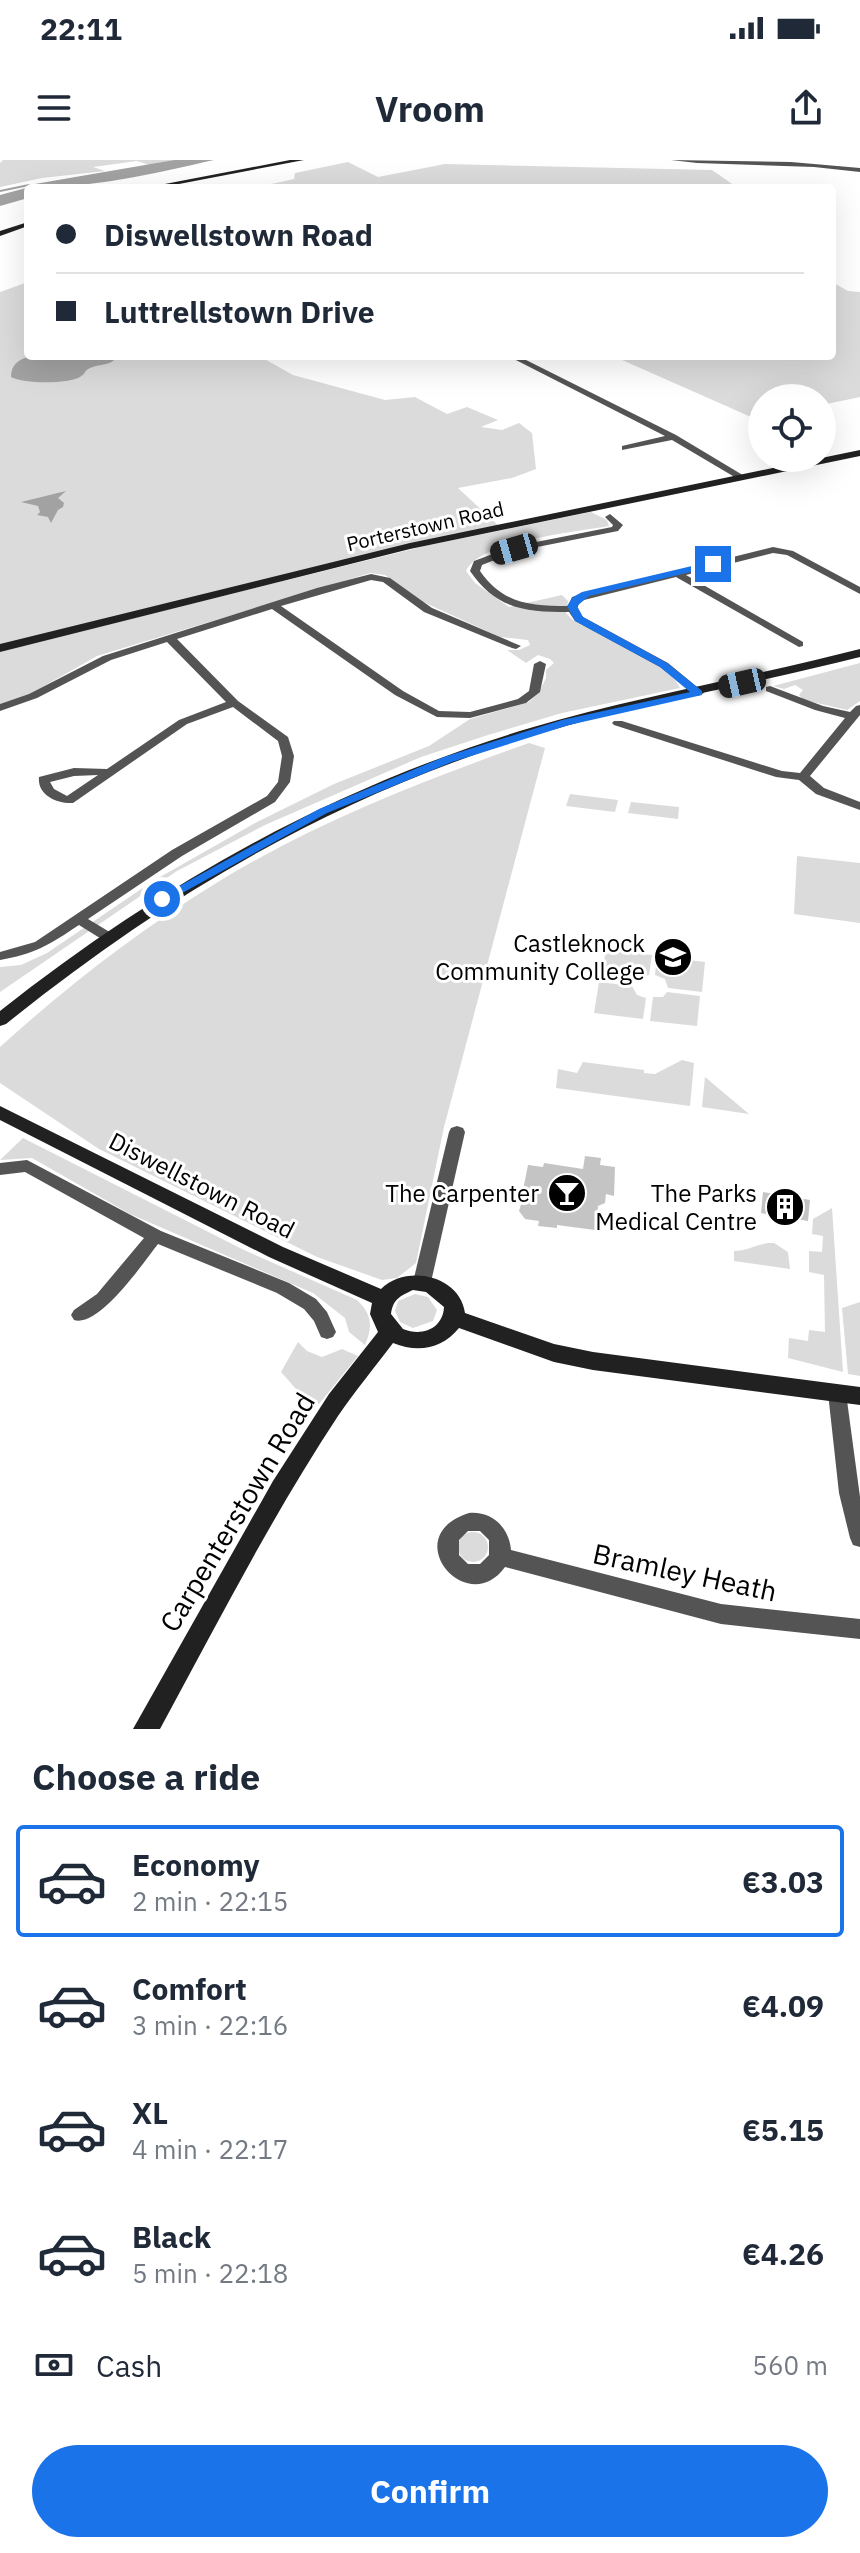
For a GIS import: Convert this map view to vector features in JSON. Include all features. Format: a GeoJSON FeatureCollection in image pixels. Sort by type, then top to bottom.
{"type":"FeatureCollection","features":[{"type":"Feature","properties":{"kind":"street"},"geometry":{"type":"LineString","coordinates":[[169,184],[301,160]]}},
{"type":"Feature","properties":{"kind":"street"},"geometry":{"type":"LineString","coordinates":[[674,160],[802,163],[860,170]]}},
{"type":"Feature","properties":{"kind":"street"},"geometry":{"type":"LineString","coordinates":[[0,234],[24,225]]}},
{"type":"Feature","properties":{"kind":"street"},"geometry":{"type":"LineString","coordinates":[[520,360],[673,437],[741,477]]}},
{"type":"Feature","properties":{"kind":"street"},"geometry":{"type":"LineString","coordinates":[[625,448],[673,437]]}},
{"type":"Feature","properties":{"kind":"street","name":"Porterstown Road"},"geometry":{"type":"LineString","coordinates":[[0,648],[410,546],[860,453]]}},
{"type":"Feature","properties":{"kind":"street"},"geometry":{"type":"LineString","coordinates":[[610,517],[618,525],[615,529],[514,549],[478,563],[475,571],[492,594],[506,603],[523,607],[572,609],[583,621],[664,665],[698,693]]}},
{"type":"Feature","properties":{"kind":"street"},"geometry":{"type":"LineString","coordinates":[[572,609],[576,599],[585,594],[777,550],[790,553],[860,591]]}},
{"type":"Feature","properties":{"kind":"street"},"geometry":{"type":"LineString","coordinates":[[676,573],[799,644]]}},
{"type":"Feature","properties":{"kind":"street"},"geometry":{"type":"LineString","coordinates":[[0,708],[33,696],[92,664],[273,605],[348,583],[380,578],[428,610],[516,646]]}},
{"type":"Feature","properties":{"kind":"street"},"geometry":{"type":"LineString","coordinates":[[273,605],[399,693],[437,714],[470,715],[522,701],[534,692],[540,664]]}},
{"type":"Feature","properties":{"kind":"street"},"geometry":{"type":"LineString","coordinates":[[0,956],[40,945],[177,853],[256,809],[279,789],[288,767],[284,740],[234,703],[169,638]]}},
{"type":"Feature","properties":{"kind":"street"},"geometry":{"type":"LineString","coordinates":[[0,1020],[162,899],[323,811],[384,784],[537,730],[860,653]]}},
{"type":"Feature","properties":{"kind":"street"},"geometry":{"type":"LineString","coordinates":[[770,689],[793,692],[819,708],[856,712]]}},
{"type":"Feature","properties":{"kind":"street"},"geometry":{"type":"LineString","coordinates":[[106,772],[183,722],[234,703]]}},
{"type":"Feature","properties":{"kind":"street"},"geometry":{"type":"LineString","coordinates":[[803,777],[856,712]]}},
{"type":"Feature","properties":{"kind":"street"},"geometry":{"type":"LineString","coordinates":[[618,723],[780,774],[803,777],[820,791],[860,806]]}},
{"type":"Feature","properties":{"kind":"street"},"geometry":{"type":"LineString","coordinates":[[78,919],[108,937]]}},
{"type":"Feature","properties":{"kind":"street","name":"Diswellstown Road"},"geometry":{"type":"LineString","coordinates":[[0,1112],[276,1252],[383,1299]]}},
{"type":"Feature","properties":{"kind":"street"},"geometry":{"type":"LineString","coordinates":[[422,1282],[457,1132]]}},
{"type":"Feature","properties":{"kind":"street"},"geometry":{"type":"LineString","coordinates":[[8,1167],[33,1169],[155,1236],[299,1296],[316,1310],[327,1332]]}},
{"type":"Feature","properties":{"kind":"street"},"geometry":{"type":"LineString","coordinates":[[80,1315],[103,1299],[155,1236]]}},
{"type":"Feature","properties":{"kind":"street"},"geometry":{"type":"LineString","coordinates":[[422,1282],[437,1286],[447,1295],[453,1306],[452,1317],[447,1328],[430,1339],[409,1340],[390,1332],[380,1313],[383,1299],[401,1285],[422,1282]]}},
{"type":"Feature","properties":{"kind":"street"},"geometry":{"type":"LineString","coordinates":[[452,1317],[571,1357],[860,1396]]}},
{"type":"Feature","properties":{"kind":"street","name":"Carpenterstown Road"},"geometry":{"type":"LineString","coordinates":[[146,1729],[244,1550],[331,1408],[390,1332]]}},
{"type":"Feature","properties":{"kind":"street"},"geometry":{"type":"LineString","coordinates":[[837,1393],[849,1493],[860,1538]]}},
{"type":"Feature","properties":{"kind":"street","name":"Bramley Heath"},"geometry":{"type":"LineString","coordinates":[[501,1557],[721,1614],[860,1629]]}},
{"type":"Feature","properties":{"kind":"shaded area"},"geometry":{"type":"Polygon","coordinates":[[[3,160],[174,160],[149,165],[137,161],[93,167],[105,171],[42,178],[0,187],[0,163],[3,160]]]}},
{"type":"Feature","properties":{"kind":"shaded area"},"geometry":{"type":"Polygon","coordinates":[[[174,160],[214,160],[98,183],[35,184],[174,160]]]}},
{"type":"Feature","properties":{"kind":"shaded area"},"geometry":{"type":"Polygon","coordinates":[[[348,162],[378,177],[445,164],[712,170],[732,184],[271,184],[294,179],[295,173],[348,162]]]}},
{"type":"Feature","properties":{"kind":"shaded area"},"geometry":{"type":"Polygon","coordinates":[[[24,189],[24,199],[0,206],[0,195],[24,189]]]}},
{"type":"Feature","properties":{"kind":"shaded area"},"geometry":{"type":"Polygon","coordinates":[[[24,283],[24,360],[266,360],[293,375],[385,400],[415,397],[447,414],[467,407],[498,420],[481,427],[502,430],[519,423],[532,433],[536,469],[512,478],[458,488],[500,527],[0,647],[0,292],[24,283]]]}},
{"type":"Feature","properties":{"kind":"shaded area"},"geometry":{"type":"Polygon","coordinates":[[[836,284],[848,291],[860,292],[860,397],[836,402],[836,384],[748,384],[748,416],[622,360],[836,360],[836,284]]]}},
{"type":"Feature","properties":{"kind":"shaded area"},"geometry":{"type":"Polygon","coordinates":[[[22,359],[114,360],[90,368],[74,379],[35,382],[11,377],[12,370],[22,359]]]}},
{"type":"Feature","properties":{"kind":"shaded area"},"geometry":{"type":"Polygon","coordinates":[[[66,491],[58,498],[64,503],[63,507],[51,523],[48,517],[37,515],[40,512],[38,506],[21,502],[66,491]]]}},
{"type":"Feature","properties":{"kind":"shaded area"},"geometry":{"type":"Polygon","coordinates":[[[591,512],[607,520],[609,526],[509,545],[489,552],[466,571],[475,583],[509,607],[562,595],[568,601],[566,613],[573,620],[648,658],[673,678],[680,688],[562,713],[421,757],[265,825],[177,871],[0,992],[0,967],[21,965],[47,953],[153,881],[257,822],[334,784],[429,746],[470,719],[529,702],[539,692],[546,678],[546,670],[554,663],[538,655],[526,663],[507,650],[519,650],[530,645],[528,640],[500,637],[421,601],[385,575],[370,573],[97,656],[30,694],[0,704],[0,651],[425,546],[591,512]]]}},
{"type":"Feature","properties":{"kind":"shaded area"},"geometry":{"type":"Polygon","coordinates":[[[860,663],[860,701],[847,710],[804,700],[799,695],[803,690],[795,685],[784,689],[773,686],[860,663]]]}},
{"type":"Feature","properties":{"kind":"shaded area"},"geometry":{"type":"Polygon","coordinates":[[[529,743],[545,748],[444,1127],[416,1263],[397,1278],[382,1280],[317,1257],[99,1149],[0,1083],[0,1047],[103,961],[213,885],[327,824],[407,789],[529,743]]]}},
{"type":"Feature","properties":{"kind":"shaded area"},"geometry":{"type":"Polygon","coordinates":[[[570,794],[618,800],[615,812],[566,806],[570,794]]]}},
{"type":"Feature","properties":{"kind":"shaded area"},"geometry":{"type":"Polygon","coordinates":[[[631,802],[679,807],[678,819],[628,813],[631,802]]]}},
{"type":"Feature","properties":{"kind":"shaded area"},"geometry":{"type":"Polygon","coordinates":[[[797,856],[860,863],[860,923],[794,914],[797,856]]]}},
{"type":"Feature","properties":{"kind":"shaded area"},"geometry":{"type":"Polygon","coordinates":[[[606,950],[652,955],[649,975],[636,978],[632,983],[601,979],[606,950]]]}},
{"type":"Feature","properties":{"kind":"shaded area"},"geometry":{"type":"Polygon","coordinates":[[[657,956],[705,962],[702,992],[668,988],[665,979],[655,975],[657,956]]]}},
{"type":"Feature","properties":{"kind":"shaded area"},"geometry":{"type":"Polygon","coordinates":[[[599,982],[632,986],[637,995],[646,998],[643,1019],[594,1013],[599,982]]]}},
{"type":"Feature","properties":{"kind":"shaded area"},"geometry":{"type":"Polygon","coordinates":[[[667,992],[700,996],[697,1026],[650,1021],[653,997],[663,997],[667,992]]]}},
{"type":"Feature","properties":{"kind":"shaded area"},"geometry":{"type":"Polygon","coordinates":[[[682,1060],[694,1063],[690,1106],[556,1088],[558,1069],[577,1073],[583,1062],[655,1074],[682,1060]]]}},
{"type":"Feature","properties":{"kind":"shaded area"},"geometry":{"type":"Polygon","coordinates":[[[705,1077],[749,1114],[702,1107],[705,1077]]]}},
{"type":"Feature","properties":{"kind":"shaded area"},"geometry":{"type":"Polygon","coordinates":[[[23,1138],[244,1250],[357,1300],[370,1321],[365,1345],[349,1332],[345,1318],[313,1293],[130,1214],[32,1158],[0,1160],[23,1138]]]}},
{"type":"Feature","properties":{"kind":"shaded area"},"geometry":{"type":"Polygon","coordinates":[[[832,1208],[843,1372],[788,1358],[789,1338],[808,1341],[809,1330],[825,1332],[824,1275],[809,1272],[809,1251],[822,1252],[823,1236],[812,1234],[813,1219],[832,1208]]]}},
{"type":"Feature","properties":{"kind":"shaded area"},"geometry":{"type":"Polygon","coordinates":[[[774,1243],[788,1252],[790,1269],[734,1261],[734,1251],[774,1243]]]}},
{"type":"Feature","properties":{"kind":"shaded area"},"geometry":{"type":"Polygon","coordinates":[[[415,1294],[428,1297],[437,1310],[433,1321],[413,1328],[400,1322],[395,1311],[398,1301],[415,1294]]]}},
{"type":"Feature","properties":{"kind":"shaded area"},"geometry":{"type":"Polygon","coordinates":[[[860,1302],[860,1376],[848,1374],[842,1308],[860,1302]]]}},
{"type":"Feature","properties":{"kind":"shaded area"},"geometry":{"type":"Polygon","coordinates":[[[298,1342],[307,1351],[322,1357],[342,1349],[358,1356],[319,1404],[305,1399],[281,1372],[298,1342]]]}},
{"type":"Feature","properties":{"kind":"shaded area"},"geometry":{"type":"Polygon","coordinates":[[[473,1532],[484,1536],[488,1547],[484,1558],[473,1562],[462,1558],[458,1547],[462,1536],[473,1532]]]}},
{"type":"Feature","properties":{"kind":"building","name":"The Carpenter"},"geometry":{"type":"Polygon","coordinates":[[[585,1156],[601,1158],[600,1165],[615,1167],[614,1196],[606,1194],[605,1203],[598,1206],[595,1230],[538,1226],[539,1221],[525,1219],[519,1211],[522,1201],[511,1195],[523,1190],[528,1165],[543,1167],[544,1163],[583,1169],[585,1156]]]}},
{"type":"Feature","properties":{"kind":"building","name":"The Parks Medical Centre"},"geometry":{"type":"Polygon","coordinates":[[[763,1192],[810,1200],[808,1221],[761,1213],[763,1192]]]}},
{"type":"Feature","properties":{"kind":"waterway"},"geometry":{"type":"LineString","coordinates":[[0,191],[24,186]]}},
{"type":"Feature","properties":{"kind":"place","name":"Castleknock Community College"},"geometry":{"type":"Point","coordinates":[673,957]}},
{"type":"Feature","properties":{"kind":"place","name":"The Carpenter"},"geometry":{"type":"Point","coordinates":[567,1193]}},
{"type":"Feature","properties":{"kind":"place","name":"The Parks Medical Centre"},"geometry":{"type":"Point","coordinates":[785,1207]}},
{"type":"Feature","properties":{"kind":"route"},"geometry":{"type":"LineString","coordinates":[[162,899],[323,811],[448,759],[566,722],[698,693],[664,665],[579,619],[572,606],[576,599],[585,594],[713,564]]}}]}
